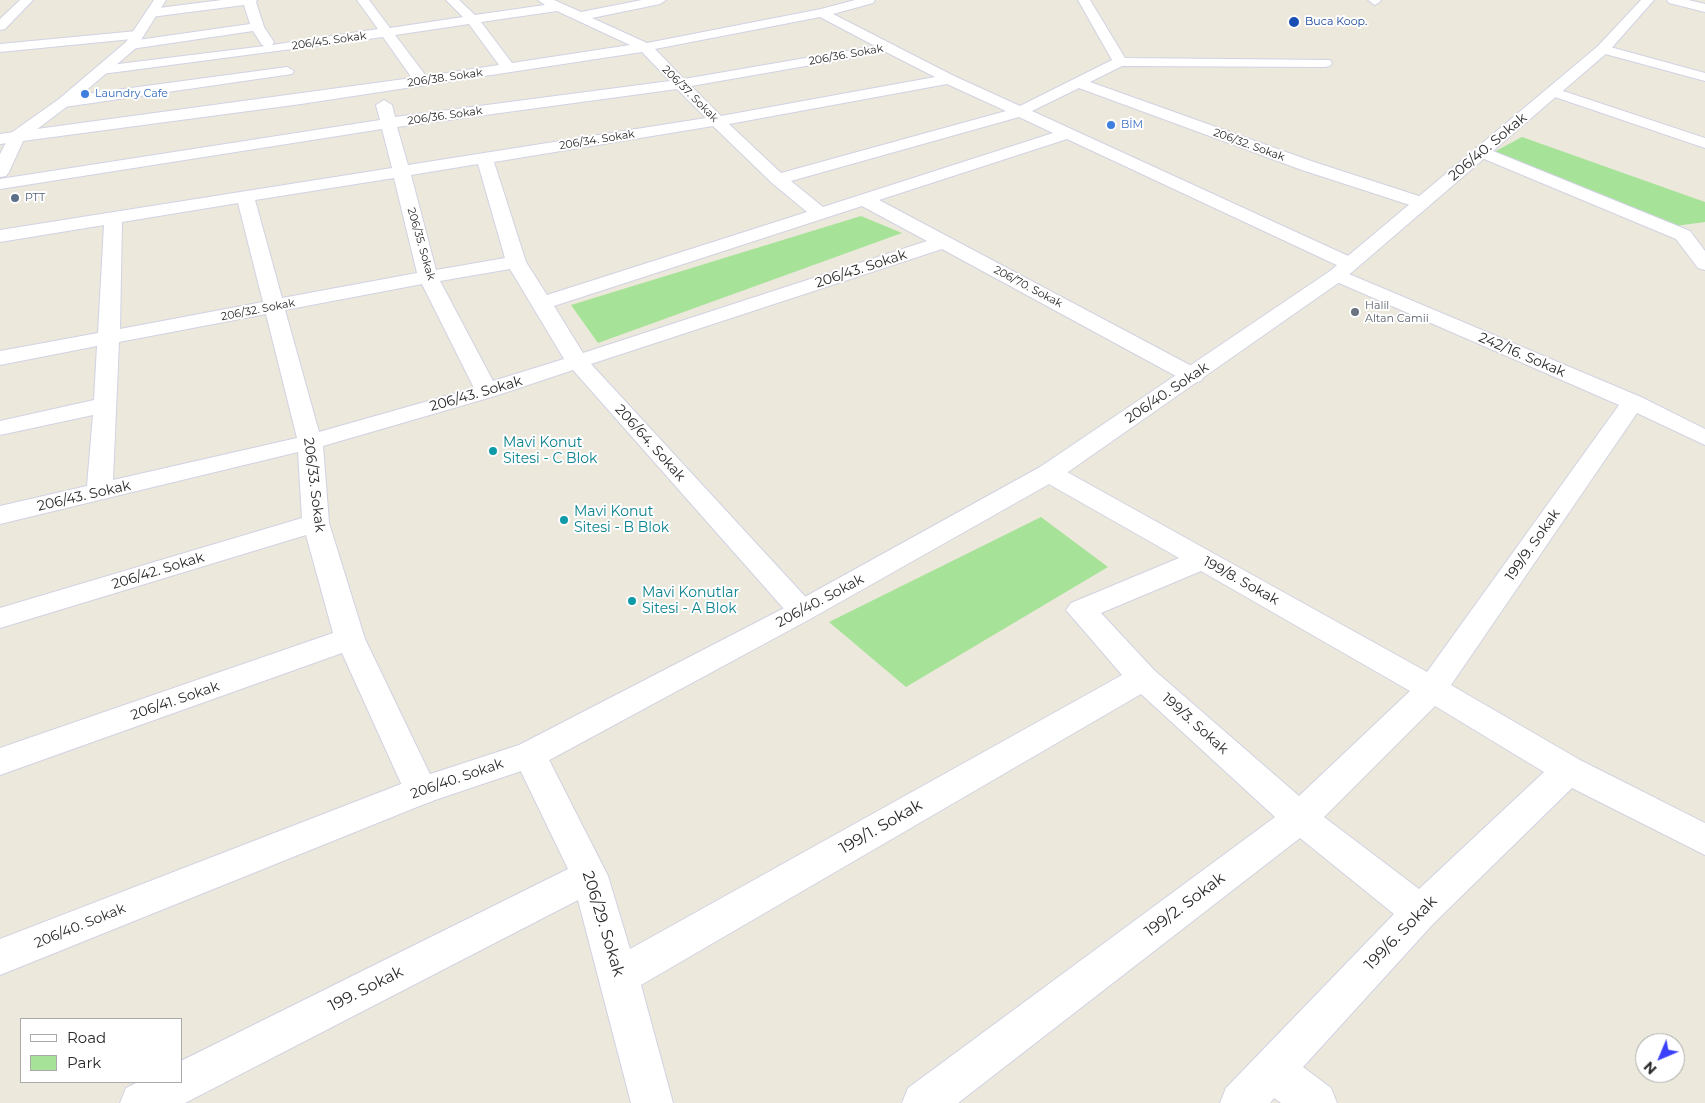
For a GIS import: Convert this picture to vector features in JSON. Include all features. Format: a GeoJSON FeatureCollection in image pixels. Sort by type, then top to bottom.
{"type":"FeatureCollection","features":[{"type":"Feature","properties":{"kind":"street"},"geometry":{"type":"LineString","coordinates":[[0,26],[28,0]]}},
{"type":"Feature","properties":{"kind":"street"},"geometry":{"type":"LineString","coordinates":[[0,172],[17,136],[64,102],[134,40],[160,0]]}},
{"type":"Feature","properties":{"kind":"street"},"geometry":{"type":"LineString","coordinates":[[152,12],[250,0],[257,27],[287,71],[301,99]]}},
{"type":"Feature","properties":{"kind":"street"},"geometry":{"type":"LineString","coordinates":[[363,0],[422,81]]}},
{"type":"Feature","properties":{"kind":"street"},"geometry":{"type":"LineString","coordinates":[[452,0],[472,19],[510,68]]}},
{"type":"Feature","properties":{"kind":"street"},"geometry":{"type":"LineString","coordinates":[[581,16],[625,3],[660,0]]}},
{"type":"Feature","properties":{"kind":"street"},"geometry":{"type":"LineString","coordinates":[[1084,0],[1120,62]]}},
{"type":"Feature","properties":{"kind":"street"},"geometry":{"type":"LineString","coordinates":[[1648,0],[1603,49],[1705,77]]}},
{"type":"Feature","properties":{"kind":"street"},"geometry":{"type":"LineString","coordinates":[[1674,0],[1705,8]]}},
{"type":"Feature","properties":{"kind":"street","name":"206/38. Sokak"},"geometry":{"type":"LineString","coordinates":[[0,139],[301,99],[645,47],[822,13],[862,1]]}},
{"type":"Feature","properties":{"kind":"street","name":"206/45. Sokak"},"geometry":{"type":"LineString","coordinates":[[102,70],[271,49],[472,19],[551,4]]}},
{"type":"Feature","properties":{"kind":"street","name":"206/37. Sokak"},"geometry":{"type":"LineString","coordinates":[[551,4],[581,16],[645,47],[679,84],[778,179],[820,213]]}},
{"type":"Feature","properties":{"kind":"street","name":"242/16. Sokak"},"geometry":{"type":"LineString","coordinates":[[822,13],[949,79],[1066,134],[1343,270],[1633,402],[1705,438]]}},
{"type":"Feature","properties":{"kind":"street"},"geometry":{"type":"LineString","coordinates":[[0,48],[134,40],[257,27]]}},
{"type":"Feature","properties":{"kind":"street","name":"206/36. Sokak"},"geometry":{"type":"LineString","coordinates":[[0,184],[388,123],[679,84],[890,47]]}},
{"type":"Feature","properties":{"kind":"street","name":"206/40. Sokak"},"geometry":{"type":"LineString","coordinates":[[0,957],[422,791],[530,754],[802,611],[1050,473],[1193,376],[1343,270],[1603,49]]}},
{"type":"Feature","properties":{"kind":"street"},"geometry":{"type":"LineString","coordinates":[[778,179],[1019,112],[1120,62],[1325,63]]}},
{"type":"Feature","properties":{"kind":"street"},"geometry":{"type":"LineString","coordinates":[[64,102],[287,71]]}},
{"type":"Feature","properties":{"kind":"street","name":"206/34. Sokak"},"geometry":{"type":"LineString","coordinates":[[0,236],[717,121],[949,79]]}},
{"type":"Feature","properties":{"kind":"street","name":"206/32. Sokak"},"geometry":{"type":"LineString","coordinates":[[1078,83],[1308,166],[1422,204]]}},
{"type":"Feature","properties":{"kind":"street","name":"206/35. Sokak"},"geometry":{"type":"LineString","coordinates":[[380,87],[428,276],[488,391]]}},
{"type":"Feature","properties":{"kind":"street"},"geometry":{"type":"LineString","coordinates":[[1554,92],[1705,143]]}},
{"type":"Feature","properties":{"kind":"street"},"geometry":{"type":"LineString","coordinates":[[543,303],[1066,134]]}},
{"type":"Feature","properties":{"kind":"street"},"geometry":{"type":"LineString","coordinates":[[1484,152],[1683,236],[1705,264]]}},
{"type":"Feature","properties":{"kind":"street","name":"206/64. Sokak"},"geometry":{"type":"LineString","coordinates":[[485,158],[516,262],[543,303],[578,363],[802,611]]}},
{"type":"Feature","properties":{"kind":"street","name":"206/33. Sokak"},"geometry":{"type":"LineString","coordinates":[[245,197],[310,442],[316,523],[350,639],[422,791]]}},
{"type":"Feature","properties":{"kind":"street","name":"206/70. Sokak"},"geometry":{"type":"LineString","coordinates":[[863,199],[1193,376]]}},
{"type":"Feature","properties":{"kind":"street"},"geometry":{"type":"LineString","coordinates":[[99,493],[106,405],[113,219]]}},
{"type":"Feature","properties":{"kind":"street"},"geometry":{"type":"LineString","coordinates":[[1683,236],[1705,233]]}},
{"type":"Feature","properties":{"kind":"street","name":"206/43. Sokak"},"geometry":{"type":"LineString","coordinates":[[0,516],[310,442],[488,391],[944,242]]}},
{"type":"Feature","properties":{"kind":"street","name":"206/32. Sokak"},"geometry":{"type":"LineString","coordinates":[[0,358],[428,276],[516,262]]}},
{"type":"Feature","properties":{"kind":"street","name":"199/9. Sokak"},"geometry":{"type":"LineString","coordinates":[[1432,689],[1633,402]]}},
{"type":"Feature","properties":{"kind":"street"},"geometry":{"type":"LineString","coordinates":[[0,428],[106,405]]}},
{"type":"Feature","properties":{"kind":"street","name":"199/8. Sokak"},"geometry":{"type":"LineString","coordinates":[[1050,473],[1432,689],[1568,770],[1705,840]]}},
{"type":"Feature","properties":{"kind":"street","name":"206/42. Sokak"},"geometry":{"type":"LineString","coordinates":[[0,618],[316,523]]}},
{"type":"Feature","properties":{"kind":"street","name":"199/3. Sokak"},"geometry":{"type":"LineString","coordinates":[[1203,560],[1081,610],[1143,678],[1300,818],[1420,912]]}},
{"type":"Feature","properties":{"kind":"street","name":"206/41. Sokak"},"geometry":{"type":"LineString","coordinates":[[0,762],[350,639]]}},
{"type":"Feature","properties":{"kind":"street","name":"199/1. Sokak"},"geometry":{"type":"LineString","coordinates":[[620,976],[1143,678]]}},
{"type":"Feature","properties":{"kind":"street","name":"199/2. Sokak"},"geometry":{"type":"LineString","coordinates":[[923,1103],[1300,818],[1432,689]]}},
{"type":"Feature","properties":{"kind":"street","name":"206/29. Sokak"},"geometry":{"type":"LineString","coordinates":[[530,754],[590,876],[620,976],[652,1103]]}},
{"type":"Feature","properties":{"kind":"street","name":"199/6. Sokak"},"geometry":{"type":"LineString","coordinates":[[1240,1103],[1420,912],[1568,770]]}},
{"type":"Feature","properties":{"kind":"street","name":"199. Sokak"},"geometry":{"type":"LineString","coordinates":[[182,1082],[590,876]]}},
{"type":"Feature","properties":{"kind":"street"},"geometry":{"type":"LineString","coordinates":[[1272,1070],[1316,1103]]}},
{"type":"Feature","properties":{"kind":"street","name":"199. Sokak"},"geometry":{"type":"LineString","coordinates":[[141,1103],[181,1083]]}},
{"type":"Feature","properties":{"kind":"green space"},"geometry":{"type":"Polygon","coordinates":[[[1522,137],[1705,202],[1705,222],[1668,227],[1492,153],[1522,137]]]}},
{"type":"Feature","properties":{"kind":"green space"},"geometry":{"type":"Polygon","coordinates":[[[861,216],[902,233],[598,343],[571,305],[861,216]]]}},
{"type":"Feature","properties":{"kind":"green space"},"geometry":{"type":"Polygon","coordinates":[[[1041,517],[1108,567],[906,687],[829,622],[1041,517]]]}},
{"type":"Feature","properties":{"kind":"place","name":"Buca Koop."},"geometry":{"type":"Point","coordinates":[1294,22]}},
{"type":"Feature","properties":{"kind":"place","name":"Laundry Cafe"},"geometry":{"type":"Point","coordinates":[85,94]}},
{"type":"Feature","properties":{"kind":"place","name":"BİM"},"geometry":{"type":"Point","coordinates":[1111,125]}},
{"type":"Feature","properties":{"kind":"place","name":"PTT"},"geometry":{"type":"Point","coordinates":[15,198]}},
{"type":"Feature","properties":{"kind":"place","name":"Halil Altan Camii"},"geometry":{"type":"Point","coordinates":[1355,312]}},
{"type":"Feature","properties":{"kind":"place","name":"Mavi Konut Sitesi - C Blok"},"geometry":{"type":"Point","coordinates":[493,451]}},
{"type":"Feature","properties":{"kind":"place","name":"Mavi Konut Sitesi - B Blok"},"geometry":{"type":"Point","coordinates":[564,520]}},
{"type":"Feature","properties":{"kind":"place","name":"Mavi Konutlar Sitesi - A Blok"},"geometry":{"type":"Point","coordinates":[632,601]}}]}
